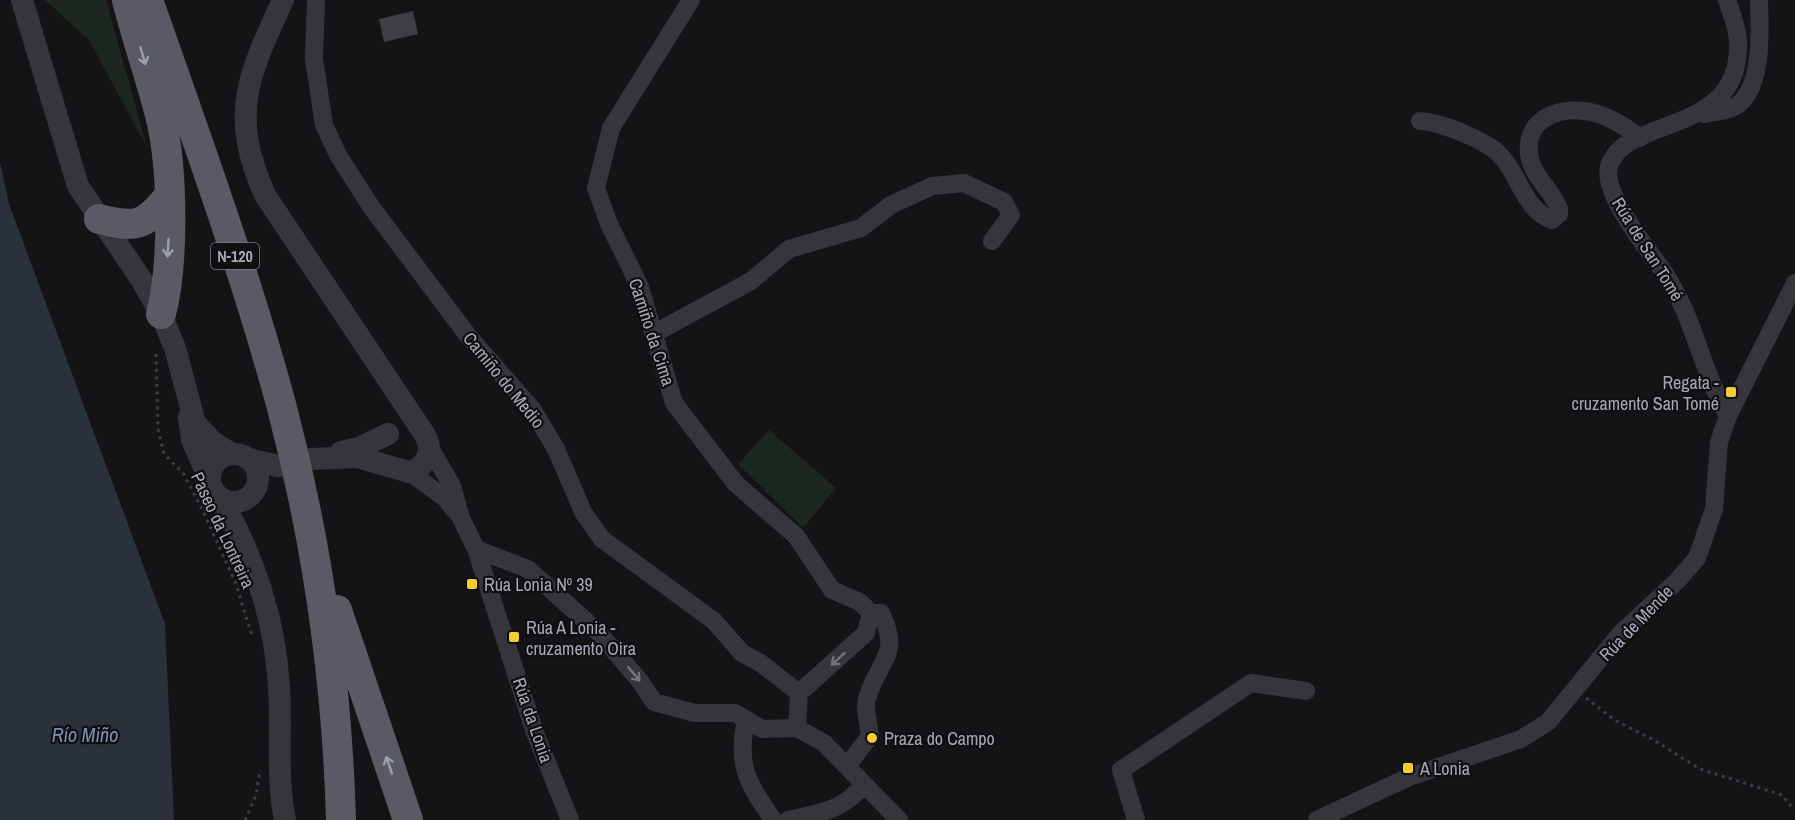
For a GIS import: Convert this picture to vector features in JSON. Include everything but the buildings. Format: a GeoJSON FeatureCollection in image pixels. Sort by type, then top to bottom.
{"type":"FeatureCollection","features":[{"type":"Feature","properties":{"kind":"highway"},"geometry":{"type":"LineString","coordinates":[[127,0],[162,121],[168,197],[165,296],[160,314]]}},
{"type":"Feature","properties":{"kind":"highway","name":"N-120"},"geometry":{"type":"LineString","coordinates":[[148,0],[217,197],[281,404],[307,516],[324,613],[335,700],[341,820]]}},
{"type":"Feature","properties":{"kind":"highway"},"geometry":{"type":"LineString","coordinates":[[99,219],[127,225],[142,223],[154,215],[168,197]]}},
{"type":"Feature","properties":{"kind":"highway"},"geometry":{"type":"LineString","coordinates":[[307,516],[408,820]]}},
{"type":"Feature","properties":{"kind":"street"},"geometry":{"type":"LineString","coordinates":[[22,0],[78,186],[141,279],[160,314],[176,348],[195,423],[204,435],[241,457],[257,471],[244,512],[250,562]]}},
{"type":"Feature","properties":{"kind":"street"},"geometry":{"type":"LineString","coordinates":[[283,0],[260,49],[248,84],[244,114],[253,167],[265,195],[425,438],[429,453],[422,466],[400,469],[357,457],[311,459]]}},
{"type":"Feature","properties":{"kind":"street","name":"Camiño do Medio"},"geometry":{"type":"LineString","coordinates":[[316,0],[314,59],[324,125],[338,155],[372,208],[469,337],[532,409],[556,449],[583,512],[602,539],[714,621],[742,653],[762,664],[799,693]]}},
{"type":"Feature","properties":{"kind":"street","name":"Camiño da Cima"},"geometry":{"type":"LineString","coordinates":[[691,0],[611,128],[596,188],[609,224],[640,287],[674,403],[736,484],[796,536],[832,590],[860,602],[871,613],[881,613],[889,630],[891,651],[878,671],[866,701],[870,736],[847,766]]}},
{"type":"Feature","properties":{"kind":"street","name":"Rúa de San Tomé"},"geometry":{"type":"LineString","coordinates":[[1727,0],[1738,37],[1738,55],[1729,81],[1717,102],[1688,118],[1640,138],[1618,152],[1609,167],[1609,182],[1617,203],[1674,287],[1690,319],[1715,395],[1728,416]]}},
{"type":"Feature","properties":{"kind":"street"},"geometry":{"type":"LineString","coordinates":[[1688,118],[1734,107],[1752,86],[1761,50],[1759,0]]}},
{"type":"Feature","properties":{"kind":"street"},"geometry":{"type":"LineString","coordinates":[[1420,121],[1474,138],[1500,154],[1526,198],[1540,214],[1552,220],[1558,214],[1559,209],[1535,172],[1528,149],[1535,127],[1542,119],[1551,114],[1568,111],[1591,112],[1620,123],[1640,138]]}},
{"type":"Feature","properties":{"kind":"street"},"geometry":{"type":"LineString","coordinates":[[653,334],[751,280],[789,249],[861,228],[891,205],[932,186],[964,183],[1004,201],[1011,215],[992,241]]}},
{"type":"Feature","properties":{"kind":"street","name":"Rúa de Mende"},"geometry":{"type":"LineString","coordinates":[[1317,820],[1409,777],[1521,740],[1548,722],[1621,633],[1677,581],[1697,558],[1714,509],[1719,442],[1728,416],[1795,283]]}},
{"type":"Feature","properties":{"kind":"street"},"geometry":{"type":"LineString","coordinates":[[388,382],[394,406],[391,431],[382,448],[386,462],[400,469]]}},
{"type":"Feature","properties":{"kind":"street"},"geometry":{"type":"LineString","coordinates":[[188,401],[192,440],[215,489],[238,530],[250,562],[278,666],[268,820]]}},
{"type":"Feature","properties":{"kind":"street"},"geometry":{"type":"LineString","coordinates":[[279,466],[252,492],[232,502],[215,489],[211,473],[218,460],[241,457],[279,466],[359,448],[408,425],[425,438]]}},
{"type":"Feature","properties":{"kind":"street","name":"Rúa da Lonia"},"geometry":{"type":"LineString","coordinates":[[425,438],[452,486],[461,518],[476,549],[535,733],[570,820]]}},
{"type":"Feature","properties":{"kind":"street","name":"Rúa da Lonia"},"geometry":{"type":"LineString","coordinates":[[400,469],[445,498],[461,518]]}},
{"type":"Feature","properties":{"kind":"street"},"geometry":{"type":"LineString","coordinates":[[476,549],[528,569],[598,632],[640,681],[654,702],[694,713],[735,713],[762,729],[797,728],[824,743],[899,820]]}},
{"type":"Feature","properties":{"kind":"street"},"geometry":{"type":"LineString","coordinates":[[797,728],[799,693],[866,633],[871,613]]}},
{"type":"Feature","properties":{"kind":"street"},"geometry":{"type":"LineString","coordinates":[[1136,820],[1121,770],[1251,683],[1306,691]]}},
{"type":"Feature","properties":{"kind":"street"},"geometry":{"type":"LineString","coordinates":[[746,720],[741,744],[748,784],[773,820]]}},
{"type":"Feature","properties":{"kind":"street"},"geometry":{"type":"LineString","coordinates":[[271,761],[285,820]]}},
{"type":"Feature","properties":{"kind":"street"},"geometry":{"type":"LineString","coordinates":[[793,820],[828,811],[852,800],[864,784]]}},
{"type":"Feature","properties":{"kind":"path","name":"Paseo da Lontreira"},"geometry":{"type":"LineString","coordinates":[[154,344],[159,429],[164,454],[183,474],[203,511],[236,584],[255,645]]}},
{"type":"Feature","properties":{"kind":"path"},"geometry":{"type":"LineString","coordinates":[[1576,688],[1596,708],[1609,717],[1652,739],[1700,770],[1782,795],[1791,806]]}},
{"type":"Feature","properties":{"kind":"path"},"geometry":{"type":"LineString","coordinates":[[244,820],[271,761]]}},
{"type":"Feature","properties":{"kind":"shaded area"},"geometry":{"type":"Polygon","coordinates":[[[45,0],[106,0],[147,147],[89,40],[45,0]]]}},
{"type":"Feature","properties":{"kind":"shaded area"},"geometry":{"type":"Polygon","coordinates":[[[769,430],[836,488],[803,528],[738,464],[769,430]]]}},
{"type":"Feature","properties":{"kind":"water","name":"Río Miño"},"geometry":{"type":"Polygon","coordinates":[[[0,162],[9,204],[165,624],[174,820],[0,820],[0,162]]]}},
{"type":"Feature","properties":{"kind":"place","name":"Regata - cruzamento San Tomé"},"geometry":{"type":"Point","coordinates":[1731,392]}},
{"type":"Feature","properties":{"kind":"place","name":"Rúa Lonia Nº 39"},"geometry":{"type":"Point","coordinates":[472,584]}},
{"type":"Feature","properties":{"kind":"place","name":"Rúa A Lonia - cruzamento Oira"},"geometry":{"type":"Point","coordinates":[514,637]}},
{"type":"Feature","properties":{"kind":"place","name":"Praza do Campo"},"geometry":{"type":"Point","coordinates":[872,738]}},
{"type":"Feature","properties":{"kind":"place","name":"A Lonia"},"geometry":{"type":"Point","coordinates":[1408,768]}}]}
